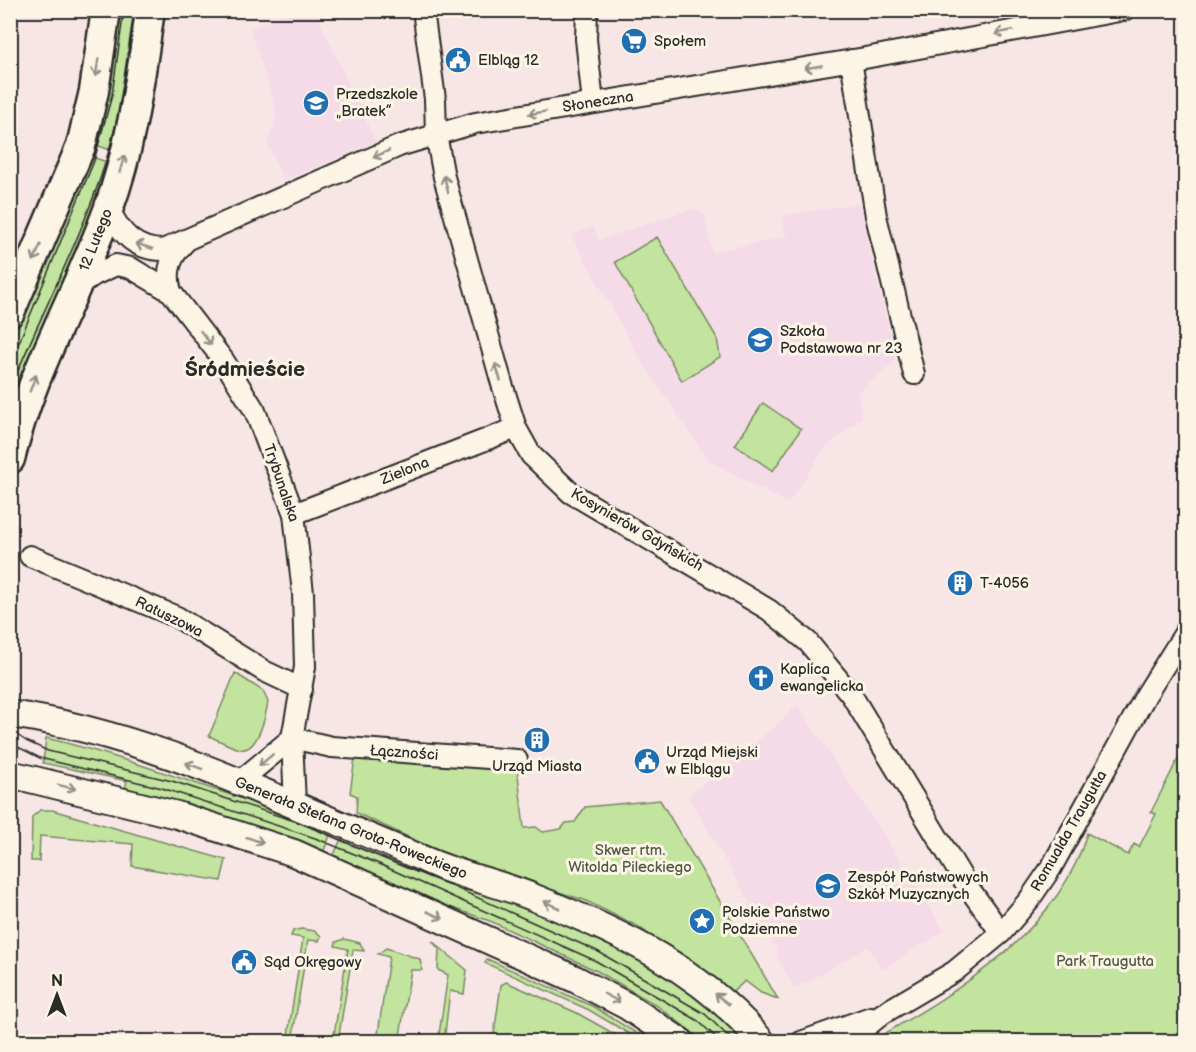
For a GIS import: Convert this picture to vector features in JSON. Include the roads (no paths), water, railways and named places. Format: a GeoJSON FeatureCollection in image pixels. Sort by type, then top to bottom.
{"type":"FeatureCollection","features":[{"type":"Feature","properties":{"kind":"main road"},"geometry":{"type":"LineString","coordinates":[[10,312],[81,147],[94,91],[106,10]]}},
{"type":"Feature","properties":{"kind":"main road","name":"12 Lutego"},"geometry":{"type":"LineString","coordinates":[[10,459],[18,426],[34,381],[77,287],[109,209],[136,106],[150,10]]}},
{"type":"Feature","properties":{"kind":"street","name":"Kosynierów Gdyńskich"},"geometry":{"type":"LineString","coordinates":[[423,10],[435,99],[436,134],[458,234],[516,428],[541,467],[570,493],[769,610],[808,642],[852,696],[975,898],[1001,933]]}},
{"type":"Feature","properties":{"kind":"street"},"geometry":{"type":"LineString","coordinates":[[587,10],[585,39],[593,103]]}},
{"type":"Feature","properties":{"kind":"street","name":"Słoneczna"},"geometry":{"type":"LineString","coordinates":[[109,209],[120,230],[141,246],[164,250],[399,146],[475,123],[851,60],[1124,10]]}},
{"type":"Feature","properties":{"kind":"street"},"geometry":{"type":"LineString","coordinates":[[851,60],[876,216],[914,374]]}},
{"type":"Feature","properties":{"kind":"street"},"geometry":{"type":"LineString","coordinates":[[171,292],[168,275],[170,260],[188,240]]}},
{"type":"Feature","properties":{"kind":"street"},"geometry":{"type":"LineString","coordinates":[[77,287],[107,268],[120,266],[138,272],[171,292]]}},
{"type":"Feature","properties":{"kind":"street","name":"Trybunalska"},"geometry":{"type":"LineString","coordinates":[[171,292],[224,361],[255,411],[294,514],[303,593],[305,667],[292,738],[295,804]]}},
{"type":"Feature","properties":{"kind":"street","name":"Zielona"},"geometry":{"type":"LineString","coordinates":[[294,514],[516,428]]}},
{"type":"Feature","properties":{"kind":"street","name":"Ratuszowa"},"geometry":{"type":"LineString","coordinates":[[30,556],[177,617],[264,671],[302,689]]}},
{"type":"Feature","properties":{"kind":"street","name":"Romualda Traugutta"},"geometry":{"type":"LineString","coordinates":[[848,1041],[882,1014],[955,971],[1001,933],[1029,900],[1051,868],[1146,695],[1185,631]]}},
{"type":"Feature","properties":{"kind":"street","name":"Generała Stefana Grota-Roweckiego"},"geometry":{"type":"LineString","coordinates":[[10,714],[88,730],[238,782],[295,804],[433,864],[534,897],[643,947],[685,971],[723,999],[762,1041]]}},
{"type":"Feature","properties":{"kind":"street"},"geometry":{"type":"LineString","coordinates":[[238,782],[292,738]]}},
{"type":"Feature","properties":{"kind":"street","name":"Łączności"},"geometry":{"type":"LineString","coordinates":[[292,738],[332,747],[517,760]]}},
{"type":"Feature","properties":{"kind":"street"},"geometry":{"type":"LineString","coordinates":[[10,774],[177,815],[294,853],[575,979],[651,1020],[681,1041]]}},
{"type":"Feature","properties":{"kind":"street","name":"Romualda Traugutta"},"geometry":{"type":"LineString","coordinates":[[801,1041],[882,1014]]}},
{"type":"Feature","properties":{"kind":"street"},"geometry":{"type":"LineString","coordinates":[[651,1020],[669,1041]]}},
{"type":"Feature","properties":{"kind":"tram line"},"geometry":{"type":"LineString","coordinates":[[10,364],[94,161],[112,95],[124,10]]}},
{"type":"Feature","properties":{"kind":"tram line"},"geometry":{"type":"LineString","coordinates":[[10,390],[83,224],[104,167],[123,90],[135,10]]}},
{"type":"Feature","properties":{"kind":"tram line"},"geometry":{"type":"LineString","coordinates":[[10,730],[26,741],[48,751],[172,781],[322,830],[382,855],[597,951],[705,1014],[734,1042]]}},
{"type":"Feature","properties":{"kind":"tram line"},"geometry":{"type":"LineString","coordinates":[[10,743],[40,758],[162,788],[315,838],[379,864],[596,961],[697,1020],[721,1042]]}},
{"type":"Feature","properties":{"kind":"place","name":"Społem"},"geometry":{"type":"Point","coordinates":[634,41]}},
{"type":"Feature","properties":{"kind":"place","name":"Elbląg 12"},"geometry":{"type":"Point","coordinates":[458,60]}},
{"type":"Feature","properties":{"kind":"place","name":"Przedszkole „Bratek”"},"geometry":{"type":"Point","coordinates":[316,103]}},
{"type":"Feature","properties":{"kind":"place","name":"Szkoła Podstawowa nr 23"},"geometry":{"type":"Point","coordinates":[760,340]}},
{"type":"Feature","properties":{"kind":"place","name":"T-4056"},"geometry":{"type":"Point","coordinates":[960,583]}},
{"type":"Feature","properties":{"kind":"place","name":"Kaplica ewangelicka"},"geometry":{"type":"Point","coordinates":[761,678]}},
{"type":"Feature","properties":{"kind":"place","name":"Urząd Miasta"},"geometry":{"type":"Point","coordinates":[537,740]}},
{"type":"Feature","properties":{"kind":"place","name":"Urząd Miejski w Elblągu"},"geometry":{"type":"Point","coordinates":[647,761]}},
{"type":"Feature","properties":{"kind":"place","name":"Zespół Państwowych Szkół Muzycznych"},"geometry":{"type":"Point","coordinates":[828,886]}},
{"type":"Feature","properties":{"kind":"place","name":"Polskie Państwo Podziemne"},"geometry":{"type":"Point","coordinates":[702,921]}},
{"type":"Feature","properties":{"kind":"place","name":"Sąd Okręgowy"},"geometry":{"type":"Point","coordinates":[244,962]}},
{"type":"Feature","properties":{"kind":"district","name":"Śródmieście"},"geometry":{"type":"Point","coordinates":[245,369]}},
{"type":"Feature","properties":{"kind":"park label","name":"Skwer rtm. Witolda Pileckiego"},"geometry":{"type":"Point","coordinates":[630,858]}},
{"type":"Feature","properties":{"kind":"park label","name":"Park Traugutta"},"geometry":{"type":"Point","coordinates":[1105,961]}}]}
